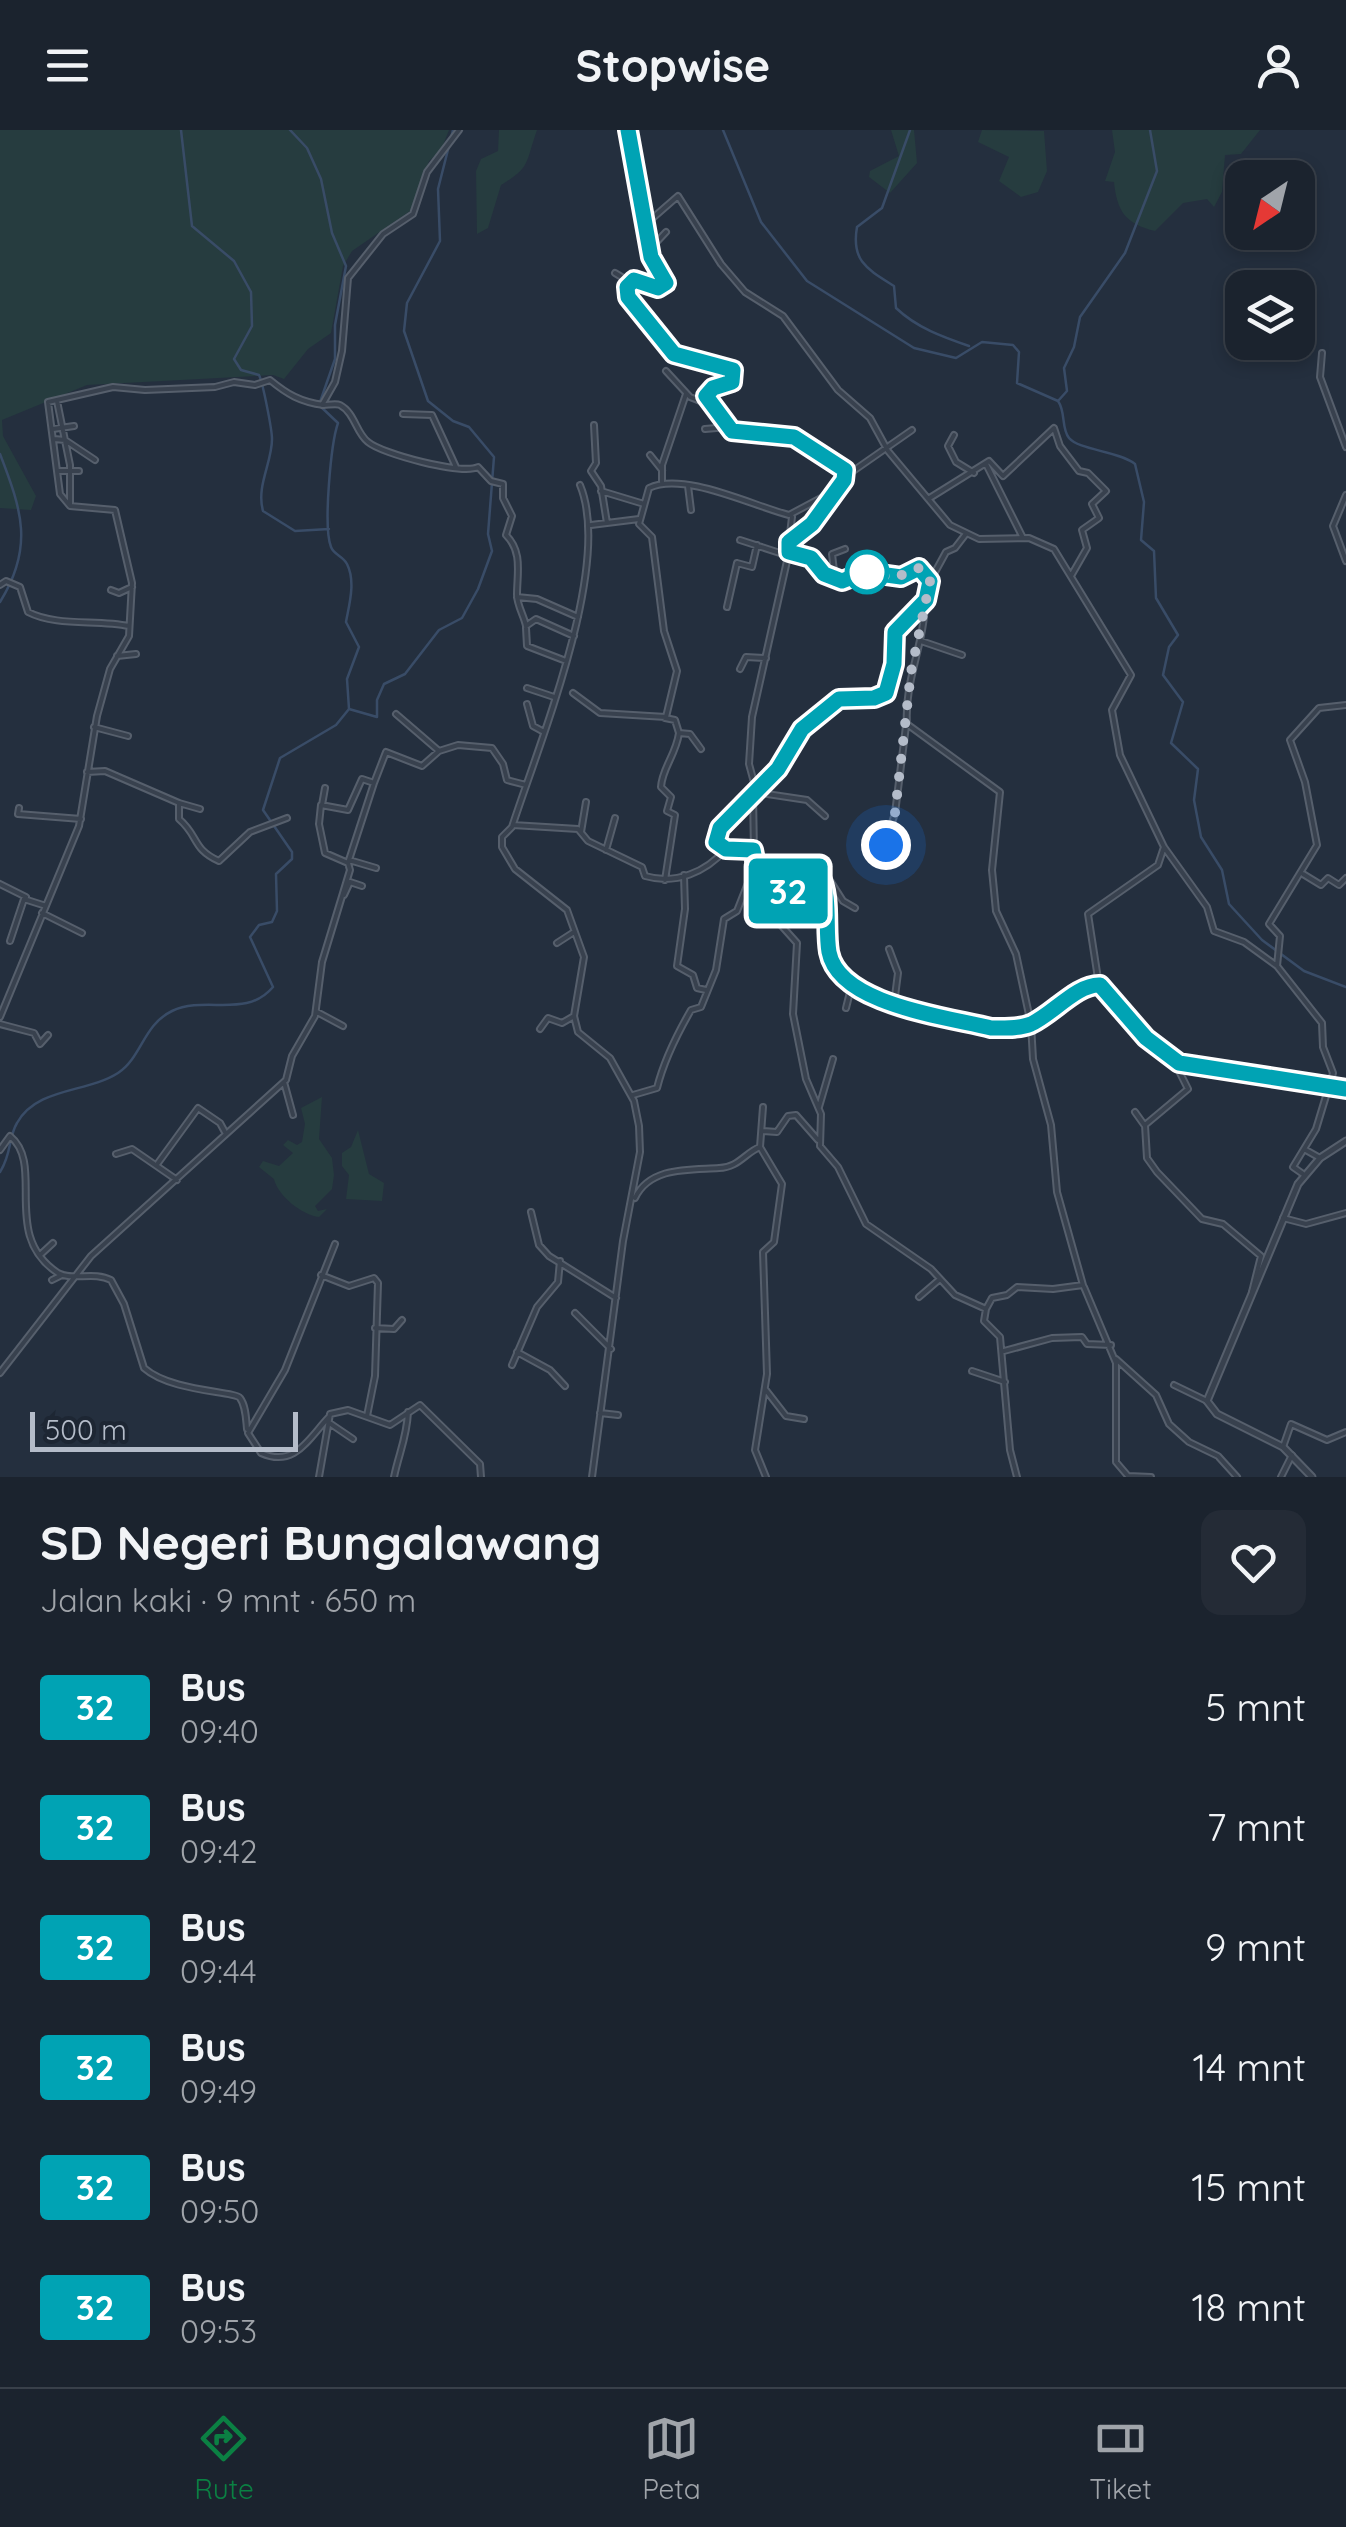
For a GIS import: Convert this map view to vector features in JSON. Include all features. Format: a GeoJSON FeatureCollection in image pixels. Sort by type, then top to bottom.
{"type":"FeatureCollection","features":[{"type":"Feature","properties":{"kind":"street"},"geometry":{"type":"LineString","coordinates":[[322,405],[336,382],[346,282],[383,234],[413,214],[427,172],[459,130]]}},
{"type":"Feature","properties":{"kind":"street"},"geometry":{"type":"LineString","coordinates":[[615,272],[630,282],[637,280],[658,288],[666,280],[655,270],[628,130]]}},
{"type":"Feature","properties":{"kind":"street"},"geometry":{"type":"LineString","coordinates":[[646,223],[678,196],[721,264],[754,300],[783,316],[838,390],[870,418],[888,451],[964,535],[993,540],[1024,538],[1052,546],[1130,675],[1113,704],[1117,744],[1164,847],[1202,899],[1214,931],[1244,942],[1276,966],[1322,1022],[1324,1047],[1333,1068],[1316,1129],[1293,1167],[1304,1174]]}},
{"type":"Feature","properties":{"kind":"street"},"geometry":{"type":"LineString","coordinates":[[650,249],[666,232]]}},
{"type":"Feature","properties":{"kind":"street"},"geometry":{"type":"LineString","coordinates":[[630,282],[628,297],[666,348],[733,370],[732,382],[707,392],[708,404]]}},
{"type":"Feature","properties":{"kind":"street"},"geometry":{"type":"LineString","coordinates":[[1322,353],[1320,377],[1346,447]]}},
{"type":"Feature","properties":{"kind":"street"},"geometry":{"type":"LineString","coordinates":[[666,371],[686,394],[708,404],[735,432],[794,437],[836,462],[846,476]]}},
{"type":"Feature","properties":{"kind":"street"},"geometry":{"type":"LineString","coordinates":[[0,1017],[81,819],[94,726],[129,626],[132,587],[114,510],[70,506],[60,494],[53,428],[46,406],[113,387],[215,387],[234,382],[255,385],[270,380],[283,396],[340,405],[358,423],[365,440],[376,447],[400,452],[417,464],[468,471],[478,467],[490,481],[504,486],[503,498],[512,516],[506,536],[513,543],[521,568],[517,598],[526,626],[527,646],[566,660]]}},
{"type":"Feature","properties":{"kind":"street"},"geometry":{"type":"LineString","coordinates":[[662,482],[662,470],[686,394]]}},
{"type":"Feature","properties":{"kind":"street"},"geometry":{"type":"LineString","coordinates":[[57,401],[71,470],[70,506]]}},
{"type":"Feature","properties":{"kind":"street"},"geometry":{"type":"LineString","coordinates":[[403,414],[422,418],[431,414],[456,467]]}},
{"type":"Feature","properties":{"kind":"street"},"geometry":{"type":"LineString","coordinates":[[594,425],[596,463],[591,472],[601,491],[607,523]]}},
{"type":"Feature","properties":{"kind":"street"},"geometry":{"type":"LineString","coordinates":[[53,428],[74,426]]}},
{"type":"Feature","properties":{"kind":"street"},"geometry":{"type":"LineString","coordinates":[[706,428],[728,427]]}},
{"type":"Feature","properties":{"kind":"street"},"geometry":{"type":"LineString","coordinates":[[928,499],[990,461],[1003,476],[1053,428],[1079,471],[1088,473],[1104,487],[1105,493],[1092,504],[1099,518],[1082,530],[1088,542],[1084,558],[1071,576]]}},
{"type":"Feature","properties":{"kind":"street"},"geometry":{"type":"LineString","coordinates":[[789,542],[809,528],[846,476],[888,451],[912,430]]}},
{"type":"Feature","properties":{"kind":"street"},"geometry":{"type":"LineString","coordinates":[[954,434],[948,444],[953,459],[974,472]]}},
{"type":"Feature","properties":{"kind":"street"},"geometry":{"type":"LineString","coordinates":[[54,439],[66,441],[95,460]]}},
{"type":"Feature","properties":{"kind":"street"},"geometry":{"type":"LineString","coordinates":[[650,455],[662,470]]}},
{"type":"Feature","properties":{"kind":"street"},"geometry":{"type":"LineString","coordinates":[[986,464],[1024,538]]}},
{"type":"Feature","properties":{"kind":"street"},"geometry":{"type":"LineString","coordinates":[[58,471],[79,471]]}},
{"type":"Feature","properties":{"kind":"street"},"geometry":{"type":"LineString","coordinates":[[665,718],[677,671],[664,630],[652,537],[641,529],[638,519],[649,488],[662,482],[688,486],[792,514],[836,490]]}},
{"type":"Feature","properties":{"kind":"street"},"geometry":{"type":"LineString","coordinates":[[580,485],[591,525],[574,636],[513,826],[502,836],[509,859],[523,876],[564,906],[584,957],[574,1016],[580,1035],[610,1058],[637,1110],[640,1152],[592,1477]]}},
{"type":"Feature","properties":{"kind":"street"},"geometry":{"type":"LineString","coordinates":[[688,486],[692,510]]}},
{"type":"Feature","properties":{"kind":"street"},"geometry":{"type":"LineString","coordinates":[[601,491],[644,504]]}},
{"type":"Feature","properties":{"kind":"street"},"geometry":{"type":"LineString","coordinates":[[1346,495],[1333,526],[1346,562]]}},
{"type":"Feature","properties":{"kind":"street"},"geometry":{"type":"LineString","coordinates":[[792,514],[788,553],[752,717],[749,758],[755,792],[754,852],[759,880],[771,914],[797,943],[793,1014],[806,1079],[819,1107]]}},
{"type":"Feature","properties":{"kind":"street"},"geometry":{"type":"LineString","coordinates":[[591,525],[638,519]]}},
{"type":"Feature","properties":{"kind":"street"},"geometry":{"type":"LineString","coordinates":[[927,574],[934,574],[946,552],[956,548],[964,535]]}},
{"type":"Feature","properties":{"kind":"street"},"geometry":{"type":"LineString","coordinates":[[740,540],[811,558],[835,579],[851,580],[865,572],[901,577],[919,568],[927,574],[931,586],[911,672],[895,813],[885,846],[879,846]]}},
{"type":"Feature","properties":{"kind":"street"},"geometry":{"type":"LineString","coordinates":[[727,607],[737,563],[752,567],[758,546]]}},
{"type":"Feature","properties":{"kind":"street"},"geometry":{"type":"LineString","coordinates":[[835,579],[832,553],[845,550]]}},
{"type":"Feature","properties":{"kind":"street"},"geometry":{"type":"LineString","coordinates":[[0,585],[11,582],[22,592],[28,612],[39,618],[107,620],[129,626]]}},
{"type":"Feature","properties":{"kind":"street"},"geometry":{"type":"LineString","coordinates":[[111,590],[119,593],[132,587]]}},
{"type":"Feature","properties":{"kind":"street"},"geometry":{"type":"LineString","coordinates":[[517,598],[536,599],[578,617]]}},
{"type":"Feature","properties":{"kind":"street"},"geometry":{"type":"LineString","coordinates":[[726,849],[716,842],[717,832],[778,769],[798,733],[835,701],[874,698],[886,693],[894,664],[895,632],[926,600]]}},
{"type":"Feature","properties":{"kind":"street"},"geometry":{"type":"LineString","coordinates":[[526,626],[536,619],[574,636]]}},
{"type":"Feature","properties":{"kind":"street"},"geometry":{"type":"LineString","coordinates":[[921,641],[962,654]]}},
{"type":"Feature","properties":{"kind":"street"},"geometry":{"type":"LineString","coordinates":[[117,656],[136,654]]}},
{"type":"Feature","properties":{"kind":"street"},"geometry":{"type":"LineString","coordinates":[[740,669],[746,657],[766,658]]}},
{"type":"Feature","properties":{"kind":"street"},"geometry":{"type":"LineString","coordinates":[[527,688],[554,697]]}},
{"type":"Feature","properties":{"kind":"street"},"geometry":{"type":"LineString","coordinates":[[573,693],[600,714],[675,720],[679,733],[674,761],[661,776],[661,787],[672,797],[667,812],[675,815],[665,880]]}},
{"type":"Feature","properties":{"kind":"street"},"geometry":{"type":"LineString","coordinates":[[527,704],[533,726],[544,732]]}},
{"type":"Feature","properties":{"kind":"street"},"geometry":{"type":"LineString","coordinates":[[1276,966],[1280,936],[1269,924],[1317,843],[1290,740],[1320,708],[1346,705]]}},
{"type":"Feature","properties":{"kind":"street"},"geometry":{"type":"LineString","coordinates":[[396,714],[439,751]]}},
{"type":"Feature","properties":{"kind":"street"},"geometry":{"type":"LineString","coordinates":[[907,724],[1000,792],[992,870],[996,911],[1016,954],[1032,1024],[1033,1059],[1051,1125],[1057,1192],[1083,1285],[1116,1360],[1116,1462],[1128,1476],[1152,1477]]}},
{"type":"Feature","properties":{"kind":"street"},"geometry":{"type":"LineString","coordinates":[[94,726],[128,736]]}},
{"type":"Feature","properties":{"kind":"street"},"geometry":{"type":"LineString","coordinates":[[679,733],[690,734],[701,749]]}},
{"type":"Feature","properties":{"kind":"street"},"geometry":{"type":"LineString","coordinates":[[1,1370],[78,1274],[284,1082],[292,1056],[316,1012],[322,962],[350,870],[348,862],[386,752],[422,766],[439,751],[460,744],[492,748],[507,780],[526,784]]}},
{"type":"Feature","properties":{"kind":"street"},"geometry":{"type":"LineString","coordinates":[[87,772],[105,771],[200,809]]}},
{"type":"Feature","properties":{"kind":"street"},"geometry":{"type":"LineString","coordinates":[[322,804],[347,811],[362,779],[374,783]]}},
{"type":"Feature","properties":{"kind":"street"},"geometry":{"type":"LineString","coordinates":[[325,788],[318,824],[325,852],[376,868]]}},
{"type":"Feature","properties":{"kind":"street"},"geometry":{"type":"LineString","coordinates":[[755,792],[807,800],[825,816]]}},
{"type":"Feature","properties":{"kind":"street"},"geometry":{"type":"LineString","coordinates":[[581,832],[586,802]]}},
{"type":"Feature","properties":{"kind":"street"},"geometry":{"type":"LineString","coordinates":[[179,803],[179,819],[188,827],[197,848],[220,861],[250,832],[288,818]]}},
{"type":"Feature","properties":{"kind":"street"},"geometry":{"type":"LineString","coordinates":[[19,808],[18,814],[43,819],[81,819]]}},
{"type":"Feature","properties":{"kind":"street"},"geometry":{"type":"LineString","coordinates":[[606,850],[615,818]]}},
{"type":"Feature","properties":{"kind":"street"},"geometry":{"type":"LineString","coordinates":[[513,826],[547,830],[563,826],[581,832],[606,850],[642,867],[648,877],[665,880],[708,868],[726,849],[742,846],[754,852]]}},
{"type":"Feature","properties":{"kind":"street"},"geometry":{"type":"LineString","coordinates":[[1164,847],[1158,864],[1088,914],[1099,985],[1160,1052],[1182,1064],[1346,1089]]}},
{"type":"Feature","properties":{"kind":"street"},"geometry":{"type":"LineString","coordinates":[[630,1095],[657,1088],[661,1066],[673,1052],[691,1010],[701,1007],[716,970],[724,919],[737,911],[748,883],[759,880],[785,892],[806,874],[829,880],[843,901],[854,908]]}},
{"type":"Feature","properties":{"kind":"street"},"geometry":{"type":"LineString","coordinates":[[1302,874],[1321,885],[1328,878],[1340,885],[1346,878]]}},
{"type":"Feature","properties":{"kind":"street"},"geometry":{"type":"LineString","coordinates":[[684,875],[685,909],[677,966],[693,975],[697,988],[706,990]]}},
{"type":"Feature","properties":{"kind":"street"},"geometry":{"type":"LineString","coordinates":[[821,878],[831,961],[852,984],[894,1004],[991,1028],[1032,1024],[1086,987],[1099,985]]}},
{"type":"Feature","properties":{"kind":"street"},"geometry":{"type":"LineString","coordinates":[[340,898],[350,882],[362,886]]}},
{"type":"Feature","properties":{"kind":"street"},"geometry":{"type":"LineString","coordinates":[[0,884],[46,906]]}},
{"type":"Feature","properties":{"kind":"street"},"geometry":{"type":"LineString","coordinates":[[10,940],[17,909],[26,898]]}},
{"type":"Feature","properties":{"kind":"street"},"geometry":{"type":"LineString","coordinates":[[42,913],[82,933]]}},
{"type":"Feature","properties":{"kind":"street"},"geometry":{"type":"LineString","coordinates":[[558,943],[574,932]]}},
{"type":"Feature","properties":{"kind":"street"},"geometry":{"type":"LineString","coordinates":[[889,949],[898,974],[894,1004]]}},
{"type":"Feature","properties":{"kind":"street"},"geometry":{"type":"LineString","coordinates":[[846,1008],[852,984]]}},
{"type":"Feature","properties":{"kind":"street"},"geometry":{"type":"LineString","coordinates":[[316,1012],[344,1026]]}},
{"type":"Feature","properties":{"kind":"street"},"geometry":{"type":"LineString","coordinates":[[540,1028],[548,1018],[562,1023],[574,1016]]}},
{"type":"Feature","properties":{"kind":"street"},"geometry":{"type":"LineString","coordinates":[[0,1024],[34,1032],[40,1044],[48,1036]]}},
{"type":"Feature","properties":{"kind":"street"},"geometry":{"type":"LineString","coordinates":[[818,1140],[819,1107],[833,1058]]}},
{"type":"Feature","properties":{"kind":"street"},"geometry":{"type":"LineString","coordinates":[[1144,1126],[1188,1090],[1178,1069],[1182,1064]]}},
{"type":"Feature","properties":{"kind":"street"},"geometry":{"type":"LineString","coordinates":[[284,1082],[293,1114]]}},
{"type":"Feature","properties":{"kind":"street"},"geometry":{"type":"LineString","coordinates":[[763,1107],[760,1148],[782,1184],[774,1242],[763,1252],[768,1345],[755,1450],[766,1477]]}},
{"type":"Feature","properties":{"kind":"street"},"geometry":{"type":"LineString","coordinates":[[158,1163],[197,1108],[220,1123],[226,1134]]}},
{"type":"Feature","properties":{"kind":"street"},"geometry":{"type":"LineString","coordinates":[[1135,1112],[1144,1126],[1147,1158],[1157,1172],[1202,1218],[1220,1222],[1261,1256],[1252,1292]]}},
{"type":"Feature","properties":{"kind":"street"},"geometry":{"type":"LineString","coordinates":[[763,1130],[777,1132],[788,1116],[796,1115],[838,1167],[866,1224],[956,1294],[986,1310]]}},
{"type":"Feature","properties":{"kind":"street"},"geometry":{"type":"LineString","coordinates":[[0,1150],[10,1136],[19,1147],[25,1170],[18,1223],[40,1255],[62,1274]]}},
{"type":"Feature","properties":{"kind":"street"},"geometry":{"type":"LineString","coordinates":[[1207,1400],[1304,1174],[1320,1158],[1346,1142]]}},
{"type":"Feature","properties":{"kind":"street"},"geometry":{"type":"LineString","coordinates":[[631,1208],[639,1190],[653,1180],[683,1169],[722,1168],[742,1162],[760,1148]]}},
{"type":"Feature","properties":{"kind":"street"},"geometry":{"type":"LineString","coordinates":[[116,1154],[129,1149],[158,1163],[177,1180]]}},
{"type":"Feature","properties":{"kind":"street"},"geometry":{"type":"LineString","coordinates":[[1304,1149],[1320,1158]]}},
{"type":"Feature","properties":{"kind":"street"},"geometry":{"type":"LineString","coordinates":[[530,1212],[540,1246],[616,1298]]}},
{"type":"Feature","properties":{"kind":"street"},"geometry":{"type":"LineString","coordinates":[[1283,1218],[1306,1224],[1346,1214]]}},
{"type":"Feature","properties":{"kind":"street"},"geometry":{"type":"LineString","coordinates":[[40,1255],[53,1243]]}},
{"type":"Feature","properties":{"kind":"street"},"geometry":{"type":"LineString","coordinates":[[248,1429],[285,1370],[335,1244]]}},
{"type":"Feature","properties":{"kind":"street"},"geometry":{"type":"LineString","coordinates":[[512,1365],[537,1307],[558,1282],[560,1261]]}},
{"type":"Feature","properties":{"kind":"street"},"geometry":{"type":"LineString","coordinates":[[52,1280],[62,1274],[78,1274],[106,1277],[115,1284],[144,1368],[177,1388],[235,1393],[242,1400],[248,1429],[262,1453],[281,1459],[299,1451],[328,1420],[348,1410],[390,1426],[416,1405],[426,1406],[446,1435],[480,1464],[481,1477]]}},
{"type":"Feature","properties":{"kind":"street"},"geometry":{"type":"LineString","coordinates":[[321,1275],[349,1286],[376,1279],[375,1376],[367,1416]]}},
{"type":"Feature","properties":{"kind":"street"},"geometry":{"type":"LineString","coordinates":[[918,1297],[940,1279]]}},
{"type":"Feature","properties":{"kind":"street"},"geometry":{"type":"LineString","coordinates":[[1017,1477],[1010,1450],[1002,1352],[998,1331],[984,1322],[986,1310],[992,1298],[1007,1295],[1017,1286],[1053,1290],[1083,1285]]}},
{"type":"Feature","properties":{"kind":"street"},"geometry":{"type":"LineString","coordinates":[[575,1313],[611,1349]]}},
{"type":"Feature","properties":{"kind":"street"},"geometry":{"type":"LineString","coordinates":[[375,1328],[394,1328],[402,1320]]}},
{"type":"Feature","properties":{"kind":"street"},"geometry":{"type":"LineString","coordinates":[[1002,1352],[1058,1337],[1082,1337],[1087,1344],[1111,1345]]}},
{"type":"Feature","properties":{"kind":"street"},"geometry":{"type":"LineString","coordinates":[[517,1352],[547,1368],[564,1386]]}},
{"type":"Feature","properties":{"kind":"street"},"geometry":{"type":"LineString","coordinates":[[1116,1360],[1158,1398],[1169,1424],[1188,1442],[1218,1456],[1237,1477]]}},
{"type":"Feature","properties":{"kind":"street"},"geometry":{"type":"LineString","coordinates":[[972,1371],[1004,1382]]}},
{"type":"Feature","properties":{"kind":"street"},"geometry":{"type":"LineString","coordinates":[[1174,1385],[1207,1400],[1217,1414],[1282,1446],[1312,1477]]}},
{"type":"Feature","properties":{"kind":"street"},"geometry":{"type":"LineString","coordinates":[[764,1388],[786,1416],[804,1419]]}},
{"type":"Feature","properties":{"kind":"street"},"geometry":{"type":"LineString","coordinates":[[394,1477],[398,1452],[408,1439],[408,1412]]}},
{"type":"Feature","properties":{"kind":"street"},"geometry":{"type":"LineString","coordinates":[[600,1414],[618,1415]]}},
{"type":"Feature","properties":{"kind":"street"},"geometry":{"type":"LineString","coordinates":[[328,1420],[353,1439]]}},
{"type":"Feature","properties":{"kind":"street"},"geometry":{"type":"LineString","coordinates":[[319,1477],[328,1420]]}},
{"type":"Feature","properties":{"kind":"street"},"geometry":{"type":"LineString","coordinates":[[1282,1446],[1291,1424],[1327,1440],[1346,1432]]}},
{"type":"Feature","properties":{"kind":"street"},"geometry":{"type":"LineString","coordinates":[[1281,1477],[1292,1454]]}},
{"type":"Feature","properties":{"kind":"green space"},"geometry":{"type":"Polygon","coordinates":[[[0,130],[449,130],[441,150],[429,161],[413,209],[352,251],[343,266],[331,333],[308,349],[284,379],[273,375],[87,385],[2,420],[3,436],[36,496],[31,510],[0,508],[0,130]]]}},
{"type":"Feature","properties":{"kind":"green space"},"geometry":{"type":"Polygon","coordinates":[[[499,130],[537,130],[526,164],[501,185],[488,228],[477,234],[476,171],[481,159],[498,151],[499,130]]]}},
{"type":"Feature","properties":{"kind":"green space"},"geometry":{"type":"Polygon","coordinates":[[[891,130],[914,130],[917,163],[890,193],[869,177],[870,171],[899,156],[891,130]]]}},
{"type":"Feature","properties":{"kind":"green space"},"geometry":{"type":"Polygon","coordinates":[[[982,130],[1044,131],[1047,171],[1038,192],[1021,197],[999,181],[1009,157],[978,142],[982,130]]]}},
{"type":"Feature","properties":{"kind":"green space"},"geometry":{"type":"Polygon","coordinates":[[[1112,130],[1260,130],[1241,154],[1225,155],[1222,192],[1214,207],[1207,199],[1183,203],[1155,231],[1137,225],[1125,215],[1114,182],[1105,181],[1115,152],[1112,130]]]}},
{"type":"Feature","properties":{"kind":"green space"},"geometry":{"type":"Polygon","coordinates":[[[322,1097],[319,1139],[332,1158],[334,1175],[332,1189],[315,1206],[318,1211],[327,1209],[319,1217],[292,1204],[274,1179],[259,1167],[263,1161],[279,1166],[293,1153],[283,1145],[288,1140],[297,1145],[302,1142],[305,1124],[301,1108],[322,1097]]]}},
{"type":"Feature","properties":{"kind":"green space"},"geometry":{"type":"Polygon","coordinates":[[[358,1130],[369,1174],[384,1183],[382,1201],[346,1199],[349,1175],[342,1166],[342,1153],[351,1147],[358,1130]]]}},
{"type":"Feature","properties":{"kind":"waterway"},"geometry":{"type":"LineString","coordinates":[[181,130],[192,226],[234,261],[251,292],[252,326],[234,359],[241,370],[259,375],[267,407],[272,439],[261,493],[263,511],[295,531],[329,529]]}},
{"type":"Feature","properties":{"kind":"waterway"},"geometry":{"type":"LineString","coordinates":[[0,1172],[14,1129],[26,1111],[50,1097],[118,1073],[162,1017],[185,1007],[251,1002],[273,987],[250,937],[259,925],[272,922],[277,911],[276,874],[292,859],[292,852],[263,810],[280,758],[336,725],[349,709],[347,679],[359,647],[346,622],[350,571],[332,550],[329,537],[329,485],[338,423],[319,405],[335,359],[335,325],[346,266],[332,233],[321,179],[307,148],[290,130]]}},
{"type":"Feature","properties":{"kind":"waterway"},"geometry":{"type":"LineString","coordinates":[[349,709],[377,717],[377,700],[384,684],[405,674],[439,630],[462,618],[492,551],[488,534],[494,457],[469,427],[453,421],[428,401],[404,331],[407,303],[440,241],[438,189],[453,130]]}},
{"type":"Feature","properties":{"kind":"waterway"},"geometry":{"type":"LineString","coordinates":[[723,130],[761,222],[807,281],[914,348],[956,358],[982,342],[1013,345],[1019,352],[1017,383],[1058,401],[1069,438],[1135,464],[1144,502],[1141,540],[1154,551],[1156,598],[1178,635],[1169,647],[1163,675],[1183,702],[1171,743],[1198,769],[1194,800],[1201,837],[1222,870],[1229,904],[1262,940],[1304,971],[1346,987]]}},
{"type":"Feature","properties":{"kind":"waterway"},"geometry":{"type":"LineString","coordinates":[[910,130],[882,208],[857,227],[856,248],[863,263],[894,286],[896,308],[904,315],[969,346]]}},
{"type":"Feature","properties":{"kind":"waterway"},"geometry":{"type":"LineString","coordinates":[[1058,401],[1067,391],[1064,368],[1074,347],[1080,317],[1125,253],[1157,171],[1150,130]]}},
{"type":"Feature","properties":{"kind":"waterway"},"geometry":{"type":"LineString","coordinates":[[0,454],[21,529],[17,564],[0,602]]}},
{"type":"Feature","properties":{"kind":"bus line","name":"32"},"geometry":{"type":"LineString","coordinates":[[628,130],[651,257],[655,270],[666,283],[658,288],[634,280],[627,287],[628,297],[649,329],[674,354],[733,370],[732,382],[713,388],[706,396],[708,404],[732,431],[794,437],[845,470],[844,480],[809,528],[789,542],[789,552],[811,558],[824,574],[837,580],[851,580],[865,572],[894,578],[922,568],[931,586],[926,600],[895,632],[894,664],[886,693],[874,698],[839,699],[802,729],[778,769],[720,828],[715,839],[718,845],[753,850],[759,880],[771,890],[790,891],[806,874],[820,876],[831,961],[845,978],[874,997],[991,1028],[1008,1028],[1032,1024],[1086,987],[1100,985],[1146,1038],[1179,1063],[1346,1089]]}},
{"type":"Feature","properties":{"kind":"route"},"geometry":{"type":"LineString","coordinates":[[867,572],[894,578],[922,568],[931,586],[911,672],[907,724],[893,802],[895,813],[886,845]]}}]}
